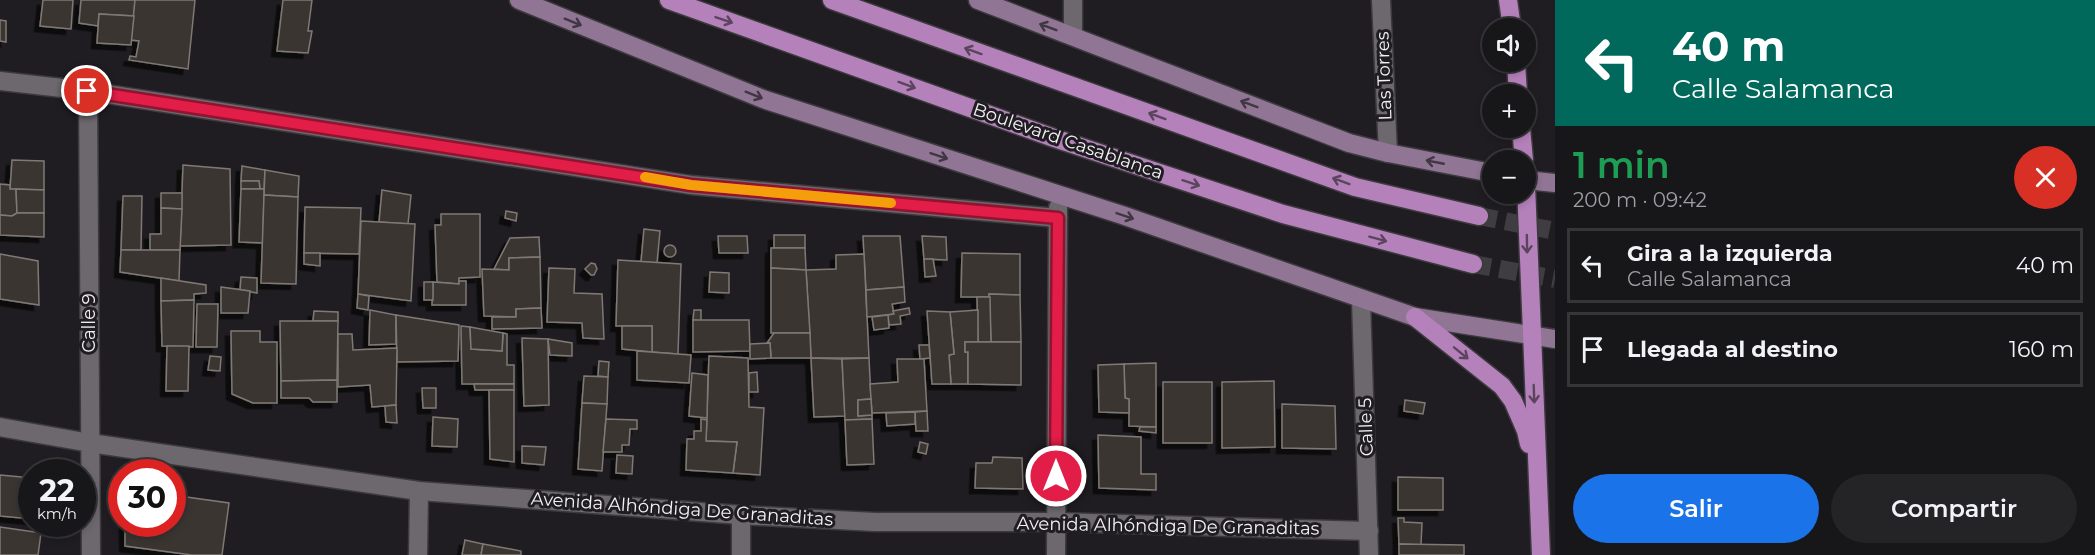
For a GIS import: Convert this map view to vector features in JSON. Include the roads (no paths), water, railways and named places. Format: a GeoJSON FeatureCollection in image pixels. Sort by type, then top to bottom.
{"type":"FeatureCollection","features":[{"type":"Feature","properties":{"kind":"main road","name":"Boulevard Casablanca"},"geometry":{"type":"LineString","coordinates":[[669,0],[1054,138],[1283,214],[1473,264]]}},
{"type":"Feature","properties":{"kind":"main road"},"geometry":{"type":"LineString","coordinates":[[832,0],[1356,187],[1479,216]]}},
{"type":"Feature","properties":{"kind":"main road"},"geometry":{"type":"LineString","coordinates":[[1509,0],[1511,18]]}},
{"type":"Feature","properties":{"kind":"main road"},"geometry":{"type":"LineString","coordinates":[[1527,204],[1541,555]]}},
{"type":"Feature","properties":{"kind":"main road"},"geometry":{"type":"LineString","coordinates":[[1415,317],[1502,386],[1513,401],[1526,431],[1537,474]]}},
{"type":"Feature","properties":{"kind":"street"},"geometry":{"type":"LineString","coordinates":[[519,0],[763,99],[1058,194],[1415,317],[1555,339]]}},
{"type":"Feature","properties":{"kind":"street"},"geometry":{"type":"LineString","coordinates":[[978,0],[1349,143],[1482,171]]}},
{"type":"Feature","properties":{"kind":"street"},"geometry":{"type":"LineString","coordinates":[[1073,0],[1074,36]]}},
{"type":"Feature","properties":{"kind":"street","name":"Las Torres"},"geometry":{"type":"LineString","coordinates":[[1381,0],[1388,153]]}},
{"type":"Feature","properties":{"kind":"street"},"geometry":{"type":"LineString","coordinates":[[0,81],[87,91],[691,185],[1058,218]]}},
{"type":"Feature","properties":{"kind":"street","name":"Calle 9"},"geometry":{"type":"LineString","coordinates":[[87,91],[91,555]]}},
{"type":"Feature","properties":{"kind":"street"},"geometry":{"type":"LineString","coordinates":[[1536,181],[1555,183]]}},
{"type":"Feature","properties":{"kind":"street"},"geometry":{"type":"LineString","coordinates":[[1056,555],[1058,194]]}},
{"type":"Feature","properties":{"kind":"street","name":"Calle 5"},"geometry":{"type":"LineString","coordinates":[[1361,299],[1369,555]]}},
{"type":"Feature","properties":{"kind":"street","name":"Avenida Alhóndiga De Granaditas"},"geometry":{"type":"LineString","coordinates":[[0,428],[419,491],[741,515],[875,522],[1056,522],[1369,531]]}},
{"type":"Feature","properties":{"kind":"street"},"geometry":{"type":"LineString","coordinates":[[418,555],[419,491]]}},
{"type":"Feature","properties":{"kind":"street"},"geometry":{"type":"LineString","coordinates":[[741,515],[741,555]]}},
{"type":"Feature","properties":{"kind":"tunnel"},"geometry":{"type":"LineString","coordinates":[[1479,216],[1555,231]]}},
{"type":"Feature","properties":{"kind":"tunnel"},"geometry":{"type":"LineString","coordinates":[[1473,264],[1555,279]]}}]}
